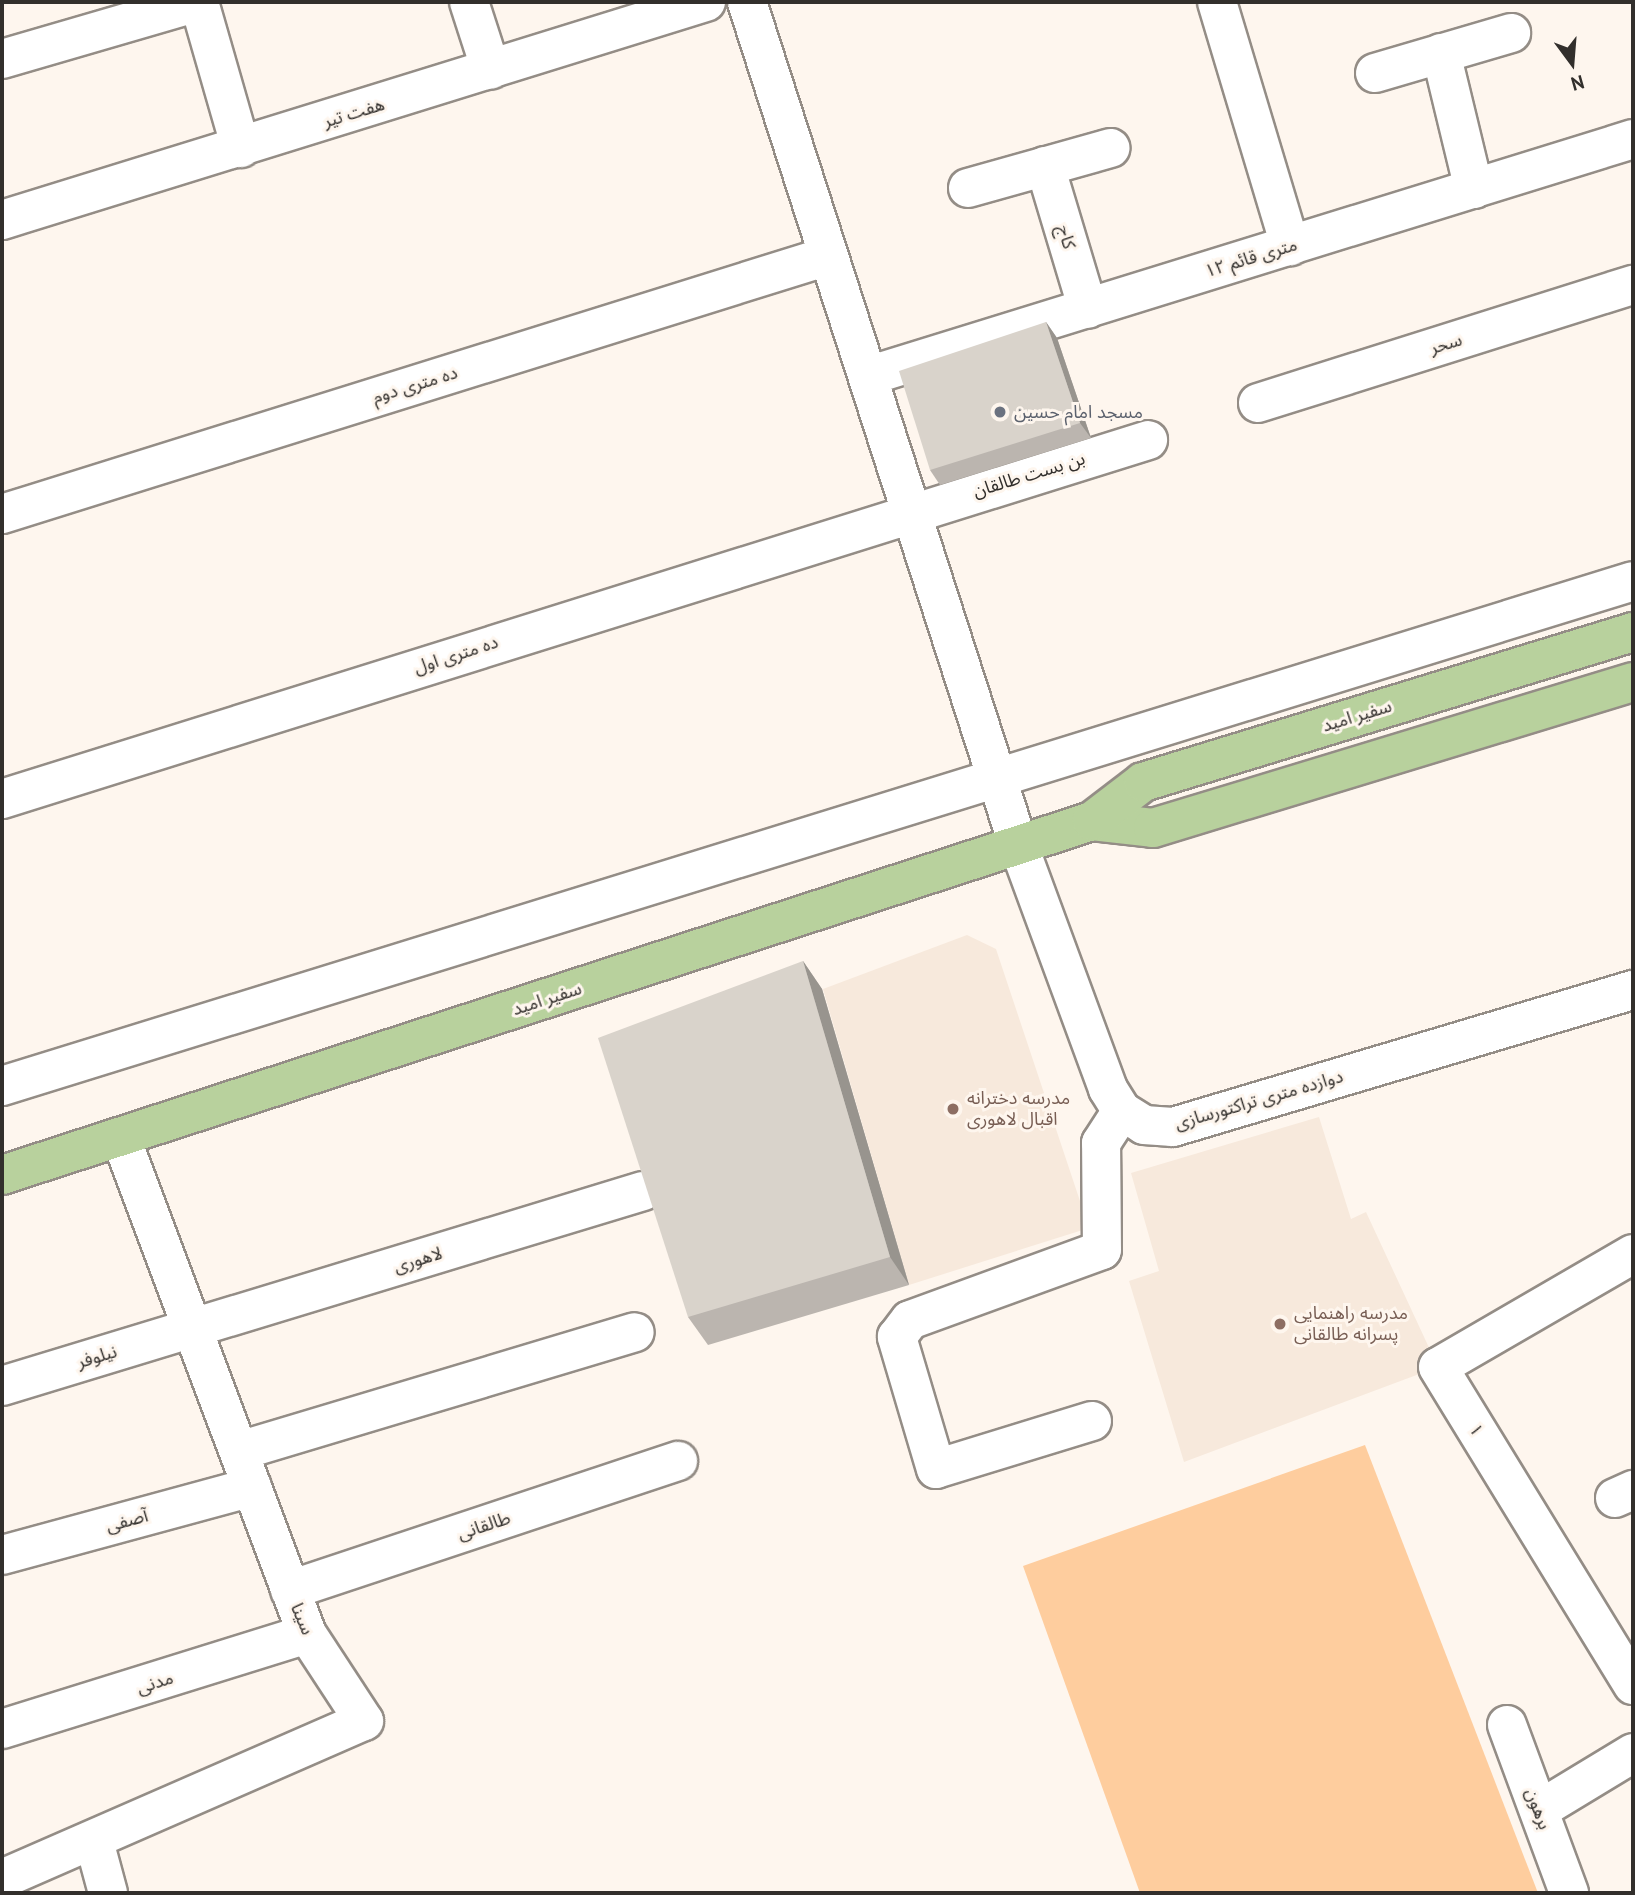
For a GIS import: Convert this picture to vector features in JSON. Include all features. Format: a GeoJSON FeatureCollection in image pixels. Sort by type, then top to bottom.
{"type":"FeatureCollection","features":[{"type":"Feature","properties":{"kind":"main road","name":"سفیر امید"},"geometry":{"type":"LineString","coordinates":[[2,1175],[1092,821],[1143,782],[1633,632]]}},
{"type":"Feature","properties":{"kind":"main road","name":"سفیر امید"},"geometry":{"type":"LineString","coordinates":[[1092,821],[1153,828],[1633,682]]}},
{"type":"Feature","properties":{"kind":"street"},"geometry":{"type":"LineString","coordinates":[[2,60],[198,2],[241,148]]}},
{"type":"Feature","properties":{"kind":"street"},"geometry":{"type":"LineString","coordinates":[[469,2],[491,70]]}},
{"type":"Feature","properties":{"kind":"street","name":"هفت تیر"},"geometry":{"type":"LineString","coordinates":[[2,220],[706,2]]}},
{"type":"Feature","properties":{"kind":"street"},"geometry":{"type":"LineString","coordinates":[[747,2],[1018,844],[1108,1089],[1122,1111],[1101,1143],[1102,1250],[911,1320],[897,1337],[936,1469],[1093,1421]]}},
{"type":"Feature","properties":{"kind":"street"},"geometry":{"type":"LineString","coordinates":[[1217,2],[1290,246]]}},
{"type":"Feature","properties":{"kind":"street"},"geometry":{"type":"LineString","coordinates":[[1375,74],[1511,33]]}},
{"type":"Feature","properties":{"kind":"street"},"geometry":{"type":"LineString","coordinates":[[1441,53],[1474,189]]}},
{"type":"Feature","properties":{"kind":"street","name":"۱۲ متری قائم"},"geometry":{"type":"LineString","coordinates":[[868,376],[1633,139]]}},
{"type":"Feature","properties":{"kind":"street"},"geometry":{"type":"LineString","coordinates":[[968,188],[1110,148]]}},
{"type":"Feature","properties":{"kind":"street","name":"کاج"},"geometry":{"type":"LineString","coordinates":[[1045,166],[1088,309]]}},
{"type":"Feature","properties":{"kind":"street","name":"ده متری دوم"},"geometry":{"type":"LineString","coordinates":[[2,514],[828,256]]}},
{"type":"Feature","properties":{"kind":"street","name":"سحر"},"geometry":{"type":"LineString","coordinates":[[1258,403],[1633,285]]}},
{"type":"Feature","properties":{"kind":"street","name":"بن بست طالقان"},"geometry":{"type":"LineString","coordinates":[[911,511],[1148,440]]}},
{"type":"Feature","properties":{"kind":"street","name":"ده متری اول"},"geometry":{"type":"LineString","coordinates":[[2,799],[911,511]]}},
{"type":"Feature","properties":{"kind":"street"},"geometry":{"type":"LineString","coordinates":[[2,1086],[1633,581]]}},
{"type":"Feature","properties":{"kind":"street","name":"دوازده متری تراکتورسازی"},"geometry":{"type":"LineString","coordinates":[[1122,1111],[1144,1125],[1173,1127],[1631,996]]}},
{"type":"Feature","properties":{"kind":"street","name":"سینا"},"geometry":{"type":"LineString","coordinates":[[2,1878],[94,1841],[363,1721],[307,1634],[121,1138]]}},
{"type":"Feature","properties":{"kind":"street","name":"لاهوری"},"geometry":{"type":"LineString","coordinates":[[192,1328],[643,1191]]}},
{"type":"Feature","properties":{"kind":"street","name":"‍۱"},"geometry":{"type":"LineString","coordinates":[[1633,1254],[1438,1367],[1633,1685]]}},
{"type":"Feature","properties":{"kind":"street","name":"نیلوفر"},"geometry":{"type":"LineString","coordinates":[[2,1386],[192,1328]]}},
{"type":"Feature","properties":{"kind":"street"},"geometry":{"type":"LineString","coordinates":[[239,1451],[635,1332]]}},
{"type":"Feature","properties":{"kind":"street","name":"طالقانی"},"geometry":{"type":"LineString","coordinates":[[290,1590],[678,1461]]}},
{"type":"Feature","properties":{"kind":"street","name":"آصفی"},"geometry":{"type":"LineString","coordinates":[[2,1555],[252,1487]]}},
{"type":"Feature","properties":{"kind":"street","name":"مدنی"},"geometry":{"type":"LineString","coordinates":[[2,1729],[307,1634]]}},
{"type":"Feature","properties":{"kind":"street","name":"برهون"},"geometry":{"type":"LineString","coordinates":[[1507,1725],[1569,1893]]}},
{"type":"Feature","properties":{"kind":"street"},"geometry":{"type":"LineString","coordinates":[[1539,1810],[1633,1754]]}},
{"type":"Feature","properties":{"kind":"street"},"geometry":{"type":"LineString","coordinates":[[94,1841],[108,1893]]}},
{"type":"Feature","properties":{"kind":"shaded area","name":"مدرسه دخترانه اقبال لاهوری"},"geometry":{"type":"Polygon","coordinates":[[[967,935],[996,949],[1089,1228],[909,1285],[823,989],[967,935]]]}},
{"type":"Feature","properties":{"kind":"shaded area","name":"مدرسه راهنمایی پسرانه طالقانی"},"geometry":{"type":"Polygon","coordinates":[[[1319,1117],[1351,1219],[1366,1212],[1438,1367],[1184,1462],[1129,1281],[1159,1271],[1131,1173],[1319,1117]]]}},
{"type":"Feature","properties":{"kind":"shaded area"},"geometry":{"type":"Polygon","coordinates":[[[1365,1445],[1538,1893],[1140,1893],[1023,1566],[1365,1445]]]}},
{"type":"Feature","properties":{"kind":"building","name":"مسجد امام حسین"},"geometry":{"type":"Polygon","coordinates":[[[1046,322],[1080,423],[930,470],[899,371],[1046,322]]]}},
{"type":"Feature","properties":{"kind":"building"},"geometry":{"type":"Polygon","coordinates":[[[803,961],[890,1257],[688,1317],[598,1038],[803,961]]]}},
{"type":"Feature","properties":{"kind":"place","name":"مسجد امام حسین"},"geometry":{"type":"Point","coordinates":[1000,412]}},
{"type":"Feature","properties":{"kind":"place","name":"مدرسه دخترانه اقبال لاهوری"},"geometry":{"type":"Point","coordinates":[953,1109]}},
{"type":"Feature","properties":{"kind":"place","name":"مدرسه راهنمایی پسرانه طالقانی"},"geometry":{"type":"Point","coordinates":[1280,1324]}}]}
